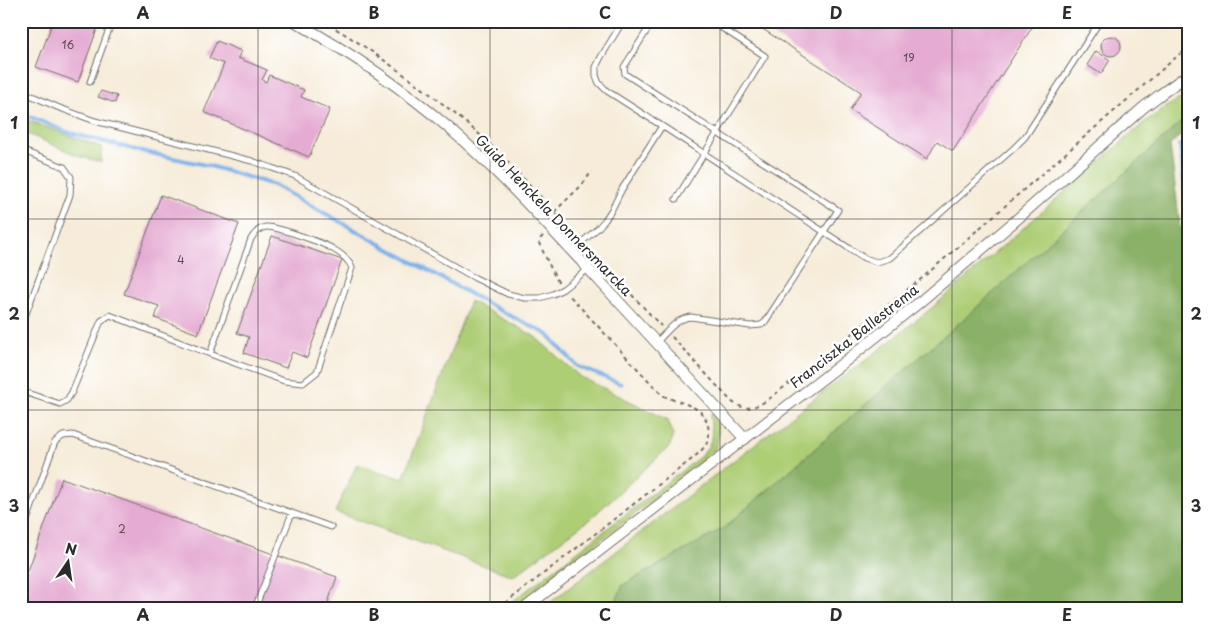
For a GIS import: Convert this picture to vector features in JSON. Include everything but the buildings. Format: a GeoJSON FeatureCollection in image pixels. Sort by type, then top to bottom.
{"type":"FeatureCollection","features":[{"type":"Feature","properties":{"kind":"street","name":"Guido Henckela Donnersmarcka"},"geometry":{"type":"LineString","coordinates":[[294,21],[391,82],[442,122],[496,171],[745,439]]}},
{"type":"Feature","properties":{"kind":"street","name":"Franciszka Ballestrema"},"geometry":{"type":"LineString","coordinates":[[525,608],[921,301],[1144,108],[1189,74]]}},
{"type":"Feature","properties":{"kind":"lane"},"geometry":{"type":"LineString","coordinates":[[90,82],[112,21]]}},
{"type":"Feature","properties":{"kind":"lane"},"geometry":{"type":"LineString","coordinates":[[623,21],[596,67],[596,76],[599,83],[607,91],[864,258],[877,262],[890,258],[1025,137],[1100,21]]}},
{"type":"Feature","properties":{"kind":"lane"},"geometry":{"type":"LineString","coordinates":[[653,21],[624,67],[625,74],[838,210],[768,320],[762,325],[750,326],[686,317],[676,322],[656,342]]}},
{"type":"Feature","properties":{"kind":"lane"},"geometry":{"type":"LineString","coordinates":[[676,199],[765,56],[711,21]]}},
{"type":"Feature","properties":{"kind":"lane"},"geometry":{"type":"LineString","coordinates":[[21,91],[95,121],[252,162],[295,176],[475,278],[508,294],[525,298],[540,298],[553,294],[563,289],[588,269]]}},
{"type":"Feature","properties":{"kind":"lane"},"geometry":{"type":"LineString","coordinates":[[572,251],[606,220],[622,189],[662,126]]}},
{"type":"Feature","properties":{"kind":"lane"},"geometry":{"type":"LineString","coordinates":[[21,150],[64,168],[71,178],[70,195],[21,327]]}},
{"type":"Feature","properties":{"kind":"lane"},"geometry":{"type":"LineString","coordinates":[[21,391],[60,404],[67,400],[101,321],[110,316],[210,354],[284,381],[303,383],[317,372],[352,268],[350,262],[333,249],[308,238],[279,229],[266,227],[255,233],[251,239],[210,354]]}},
{"type":"Feature","properties":{"kind":"lane"},"geometry":{"type":"LineString","coordinates":[[21,537],[55,442],[62,436],[73,435],[331,527]]}},
{"type":"Feature","properties":{"kind":"lane"},"geometry":{"type":"LineString","coordinates":[[255,608],[292,513]]}},
{"type":"Feature","properties":{"kind":"path"},"geometry":{"type":"LineString","coordinates":[[731,401],[737,406],[745,408],[757,407],[769,399],[921,279],[1189,46]]}},
{"type":"Feature","properties":{"kind":"path"},"geometry":{"type":"LineString","coordinates":[[554,212],[582,185],[592,171]]}},
{"type":"Feature","properties":{"kind":"path"},"geometry":{"type":"LineString","coordinates":[[540,239],[540,244],[560,285]]}},
{"type":"Feature","properties":{"kind":"path"},"geometry":{"type":"LineString","coordinates":[[499,608],[684,465],[707,445],[710,432],[707,420],[701,412],[662,395],[568,294]]}},
{"type":"Feature","properties":{"kind":"green space"},"geometry":{"type":"Polygon","coordinates":[[[1189,94],[1189,115],[974,310],[724,528],[623,585],[613,608],[543,608],[933,307],[1145,122],[1164,108],[1189,94]]]}},
{"type":"Feature","properties":{"kind":"green space"},"geometry":{"type":"Polygon","coordinates":[[[1189,115],[1189,128],[1170,145],[1189,299],[1189,608],[613,608],[623,585],[724,528],[974,310],[1189,115]]]}},
{"type":"Feature","properties":{"kind":"green space"},"geometry":{"type":"Polygon","coordinates":[[[21,118],[101,147],[101,162],[81,157],[21,131],[21,118]]]}},
{"type":"Feature","properties":{"kind":"green space"},"geometry":{"type":"Polygon","coordinates":[[[470,301],[534,336],[579,376],[668,420],[673,434],[670,446],[590,519],[513,576],[335,512],[357,464],[403,479],[470,301]]]}},
{"type":"Feature","properties":{"kind":"green space"},"geometry":{"type":"Polygon","coordinates":[[[713,413],[718,428],[718,438],[715,448],[708,457],[513,608],[504,608],[700,457],[710,442],[712,433],[710,416],[713,413]]]}},
{"type":"Feature","properties":{"kind":"waterway"},"geometry":{"type":"LineString","coordinates":[[21,113],[67,132],[136,150],[210,166],[274,185],[499,310],[547,334],[577,366],[621,384]]}},
{"type":"Feature","properties":{"kind":"waterway"},"geometry":{"type":"LineString","coordinates":[[1180,145],[1189,228]]}}]}
